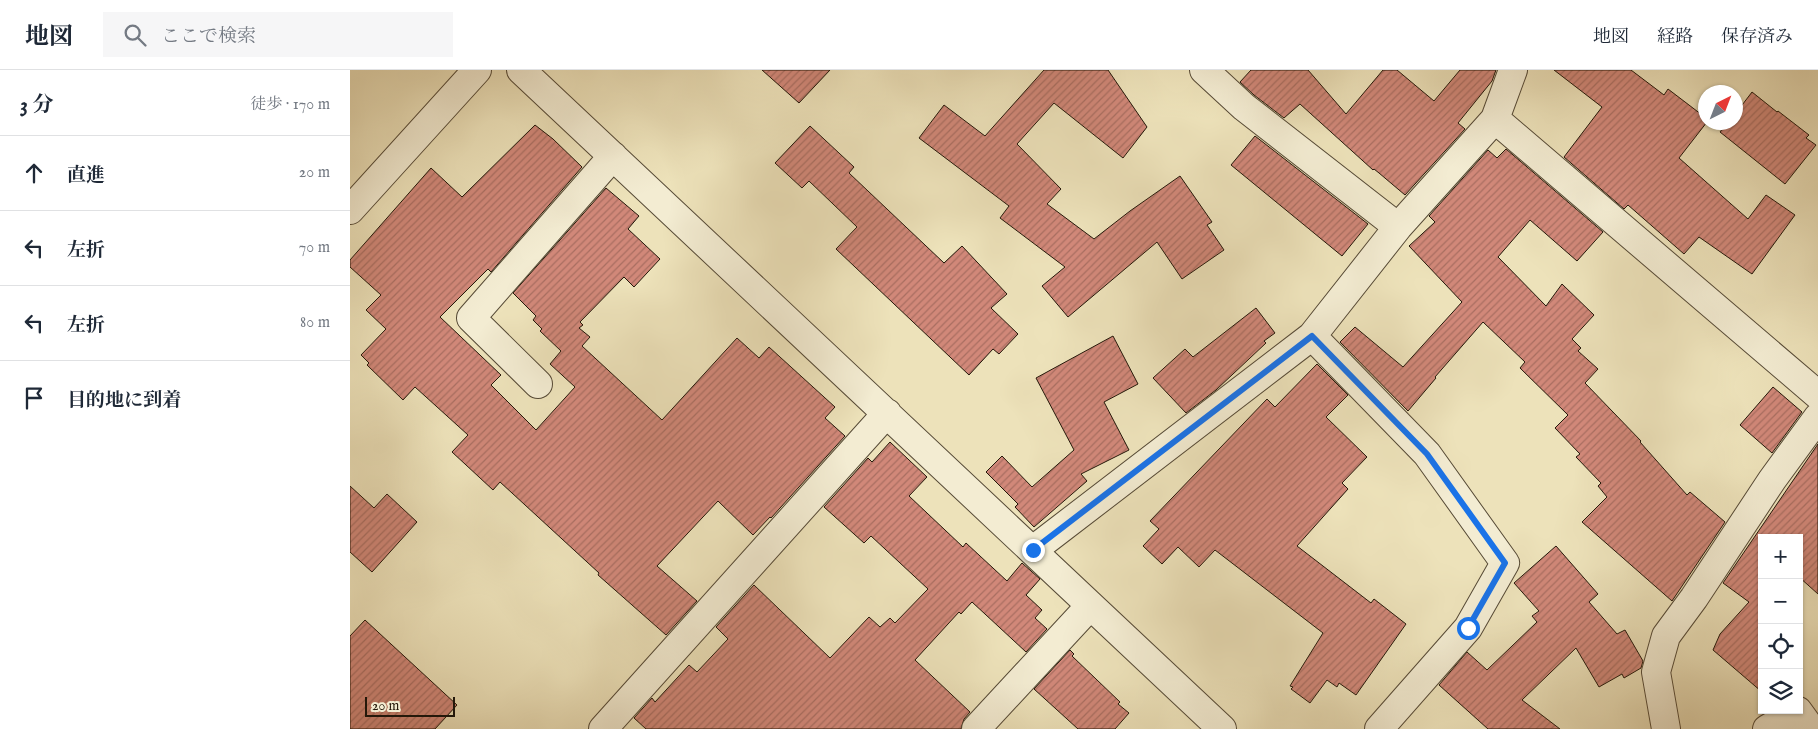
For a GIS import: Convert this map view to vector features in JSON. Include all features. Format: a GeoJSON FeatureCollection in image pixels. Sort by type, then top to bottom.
{"type":"FeatureCollection","features":[{"type":"Feature","properties":{"kind":"street"},"geometry":{"type":"LineString","coordinates":[[350,210],[477,70]]}},
{"type":"Feature","properties":{"kind":"street"},"geometry":{"type":"LineString","coordinates":[[521,70],[1222,729]]}},
{"type":"Feature","properties":{"kind":"street"},"geometry":{"type":"LineString","coordinates":[[1204,70],[1244,107],[1398,227]]}},
{"type":"Feature","properties":{"kind":"street"},"geometry":{"type":"LineString","coordinates":[[1033,550],[1312,336],[1398,227],[1495,118],[1513,70]]}},
{"type":"Feature","properties":{"kind":"street"},"geometry":{"type":"LineString","coordinates":[[1495,118],[1818,395]]}},
{"type":"Feature","properties":{"kind":"street"},"geometry":{"type":"LineString","coordinates":[[538,384],[471,318],[613,156]]}},
{"type":"Feature","properties":{"kind":"street"},"geometry":{"type":"LineString","coordinates":[[1312,336],[1427,454],[1505,563],[1468,628],[1379,729]]}},
{"type":"Feature","properties":{"kind":"street"},"geometry":{"type":"LineString","coordinates":[[603,729],[887,414]]}},
{"type":"Feature","properties":{"kind":"street"},"geometry":{"type":"LineString","coordinates":[[1666,729],[1656,672],[1666,636],[1694,598],[1772,480],[1818,418]]}},
{"type":"Feature","properties":{"kind":"street"},"geometry":{"type":"LineString","coordinates":[[976,729],[1090,606]]}},
{"type":"Feature","properties":{"kind":"street"},"geometry":{"type":"LineString","coordinates":[[1767,729],[1798,711],[1811,729]]}},
{"type":"Feature","properties":{"kind":"building"},"geometry":{"type":"Polygon","coordinates":[[[762,70],[830,70],[799,103],[762,70]]]}},
{"type":"Feature","properties":{"kind":"building"},"geometry":{"type":"Polygon","coordinates":[[[1044,70],[1108,70],[1147,127],[1123,158],[1054,103],[1017,144],[1061,189],[1047,204],[1094,239],[1180,176],[1212,222],[1207,225],[1224,250],[1182,279],[1157,242],[1068,317],[1042,286],[1065,267],[1000,218],[1009,206],[919,138],[944,105],[985,136],[1044,70]]]}},
{"type":"Feature","properties":{"kind":"building"},"geometry":{"type":"Polygon","coordinates":[[[1251,70],[1308,70],[1346,114],[1383,70],[1397,70],[1434,101],[1460,70],[1496,70],[1492,81],[1458,123],[1465,129],[1405,195],[1373,170],[1300,104],[1284,118],[1254,95],[1240,82],[1251,70]]]}},
{"type":"Feature","properties":{"kind":"building"},"geometry":{"type":"Polygon","coordinates":[[[1554,70],[1631,70],[1664,95],[1668,89],[1698,112],[1698,130],[1701,130],[1679,158],[1748,219],[1766,195],[1795,215],[1752,274],[1699,237],[1684,254],[1628,205],[1624,209],[1564,157],[1602,107],[1554,70]]]}},
{"type":"Feature","properties":{"kind":"building"},"geometry":{"type":"Polygon","coordinates":[[[1752,92],[1809,135],[1806,138],[1816,145],[1785,184],[1720,132],[1722,130],[1743,130],[1743,104],[1752,92]]]}},
{"type":"Feature","properties":{"kind":"building"},"geometry":{"type":"Polygon","coordinates":[[[535,125],[553,139],[582,167],[491,272],[488,269],[440,317],[501,375],[491,385],[536,430],[575,387],[550,364],[561,351],[540,331],[542,329],[533,320],[536,316],[513,293],[606,188],[639,216],[628,229],[660,259],[634,287],[624,277],[580,322],[583,325],[579,328],[590,337],[582,346],[662,420],[737,338],[759,358],[769,347],[835,407],[825,418],[845,436],[771,518],[753,535],[718,501],[657,566],[697,601],[666,635],[598,575],[599,573],[500,482],[493,490],[452,452],[468,435],[415,387],[403,400],[367,365],[369,363],[361,355],[386,329],[366,310],[381,295],[350,267],[350,260],[431,168],[462,197],[535,125]]]}},
{"type":"Feature","properties":{"kind":"building"},"geometry":{"type":"Polygon","coordinates":[[[810,126],[854,167],[849,173],[944,263],[962,246],[1007,294],[991,308],[1018,334],[999,354],[993,349],[969,375],[836,249],[857,227],[809,181],[802,188],[775,163],[810,126]]]}},
{"type":"Feature","properties":{"kind":"building"},"geometry":{"type":"Polygon","coordinates":[[[1255,136],[1368,224],[1342,256],[1231,165],[1255,136]]]}},
{"type":"Feature","properties":{"kind":"building"},"geometry":{"type":"Polygon","coordinates":[[[1506,149],[1603,232],[1577,261],[1530,220],[1498,257],[1546,306],[1562,284],[1594,315],[1572,339],[1581,348],[1578,351],[1598,369],[1585,383],[1641,441],[1687,495],[1690,492],[1725,522],[1672,601],[1582,522],[1607,497],[1598,486],[1601,483],[1576,457],[1580,454],[1555,428],[1568,415],[1520,368],[1525,362],[1483,322],[1408,411],[1340,342],[1355,327],[1403,367],[1462,302],[1409,246],[1435,222],[1429,216],[1488,150],[1497,158],[1506,149]]]}},
{"type":"Feature","properties":{"kind":"building"},"geometry":{"type":"Polygon","coordinates":[[[1256,308],[1275,333],[1264,341],[1266,343],[1216,390],[1186,413],[1153,378],[1185,349],[1193,357],[1256,308]]]}},
{"type":"Feature","properties":{"kind":"building"},"geometry":{"type":"Polygon","coordinates":[[[1113,336],[1138,384],[1104,402],[1129,450],[1081,474],[1087,481],[1034,527],[1015,507],[1018,504],[986,472],[1002,456],[1032,487],[1074,450],[1036,378],[1113,336]]]}},
{"type":"Feature","properties":{"kind":"building"},"geometry":{"type":"Polygon","coordinates":[[[1317,364],[1348,395],[1326,417],[1367,457],[1342,483],[1348,489],[1297,546],[1371,603],[1374,599],[1406,624],[1356,695],[1339,683],[1337,687],[1327,680],[1310,703],[1291,689],[1293,687],[1290,686],[1323,633],[1215,550],[1199,567],[1178,547],[1162,564],[1143,546],[1159,529],[1150,521],[1267,399],[1275,407],[1317,364]]]}},
{"type":"Feature","properties":{"kind":"building"},"geometry":{"type":"Polygon","coordinates":[[[1773,387],[1802,412],[1772,453],[1740,425],[1773,387]]]}},
{"type":"Feature","properties":{"kind":"building"},"geometry":{"type":"Polygon","coordinates":[[[890,442],[927,477],[909,496],[963,547],[966,543],[1007,581],[1022,563],[1040,579],[1026,595],[1042,610],[1035,618],[1047,629],[1026,652],[972,602],[961,614],[959,612],[915,660],[970,712],[964,719],[961,729],[646,729],[634,718],[652,698],[655,702],[689,665],[697,672],[728,639],[716,627],[754,585],[830,658],[869,617],[880,627],[890,618],[895,623],[928,589],[871,536],[864,543],[824,507],[868,458],[872,462],[890,442]]]}},
{"type":"Feature","properties":{"kind":"building"},"geometry":{"type":"Polygon","coordinates":[[[1818,444],[1818,594],[1803,581],[1803,534],[1758,534],[1758,689],[1713,650],[1720,634],[1749,602],[1723,583],[1818,444]]]}},
{"type":"Feature","properties":{"kind":"building"},"geometry":{"type":"Polygon","coordinates":[[[350,486],[374,508],[387,494],[417,522],[372,572],[350,552],[350,486]]]}},
{"type":"Feature","properties":{"kind":"building"},"geometry":{"type":"Polygon","coordinates":[[[1556,546],[1598,594],[1589,602],[1617,634],[1625,630],[1643,661],[1641,668],[1624,678],[1622,674],[1599,687],[1576,648],[1522,700],[1560,729],[1488,729],[1439,685],[1467,652],[1487,670],[1537,622],[1532,616],[1539,611],[1514,583],[1556,546]]]}},
{"type":"Feature","properties":{"kind":"building"},"geometry":{"type":"Polygon","coordinates":[[[365,620],[457,705],[435,729],[350,729],[350,636],[365,620]]]}},
{"type":"Feature","properties":{"kind":"building"},"geometry":{"type":"Polygon","coordinates":[[[1070,650],[1074,654],[1072,656],[1129,713],[1115,729],[1078,729],[1034,689],[1070,650]]]}},
{"type":"Feature","properties":{"kind":"route"},"geometry":{"type":"LineString","coordinates":[[1033,550],[1312,336],[1427,454],[1505,563],[1468,628]]}}]}
